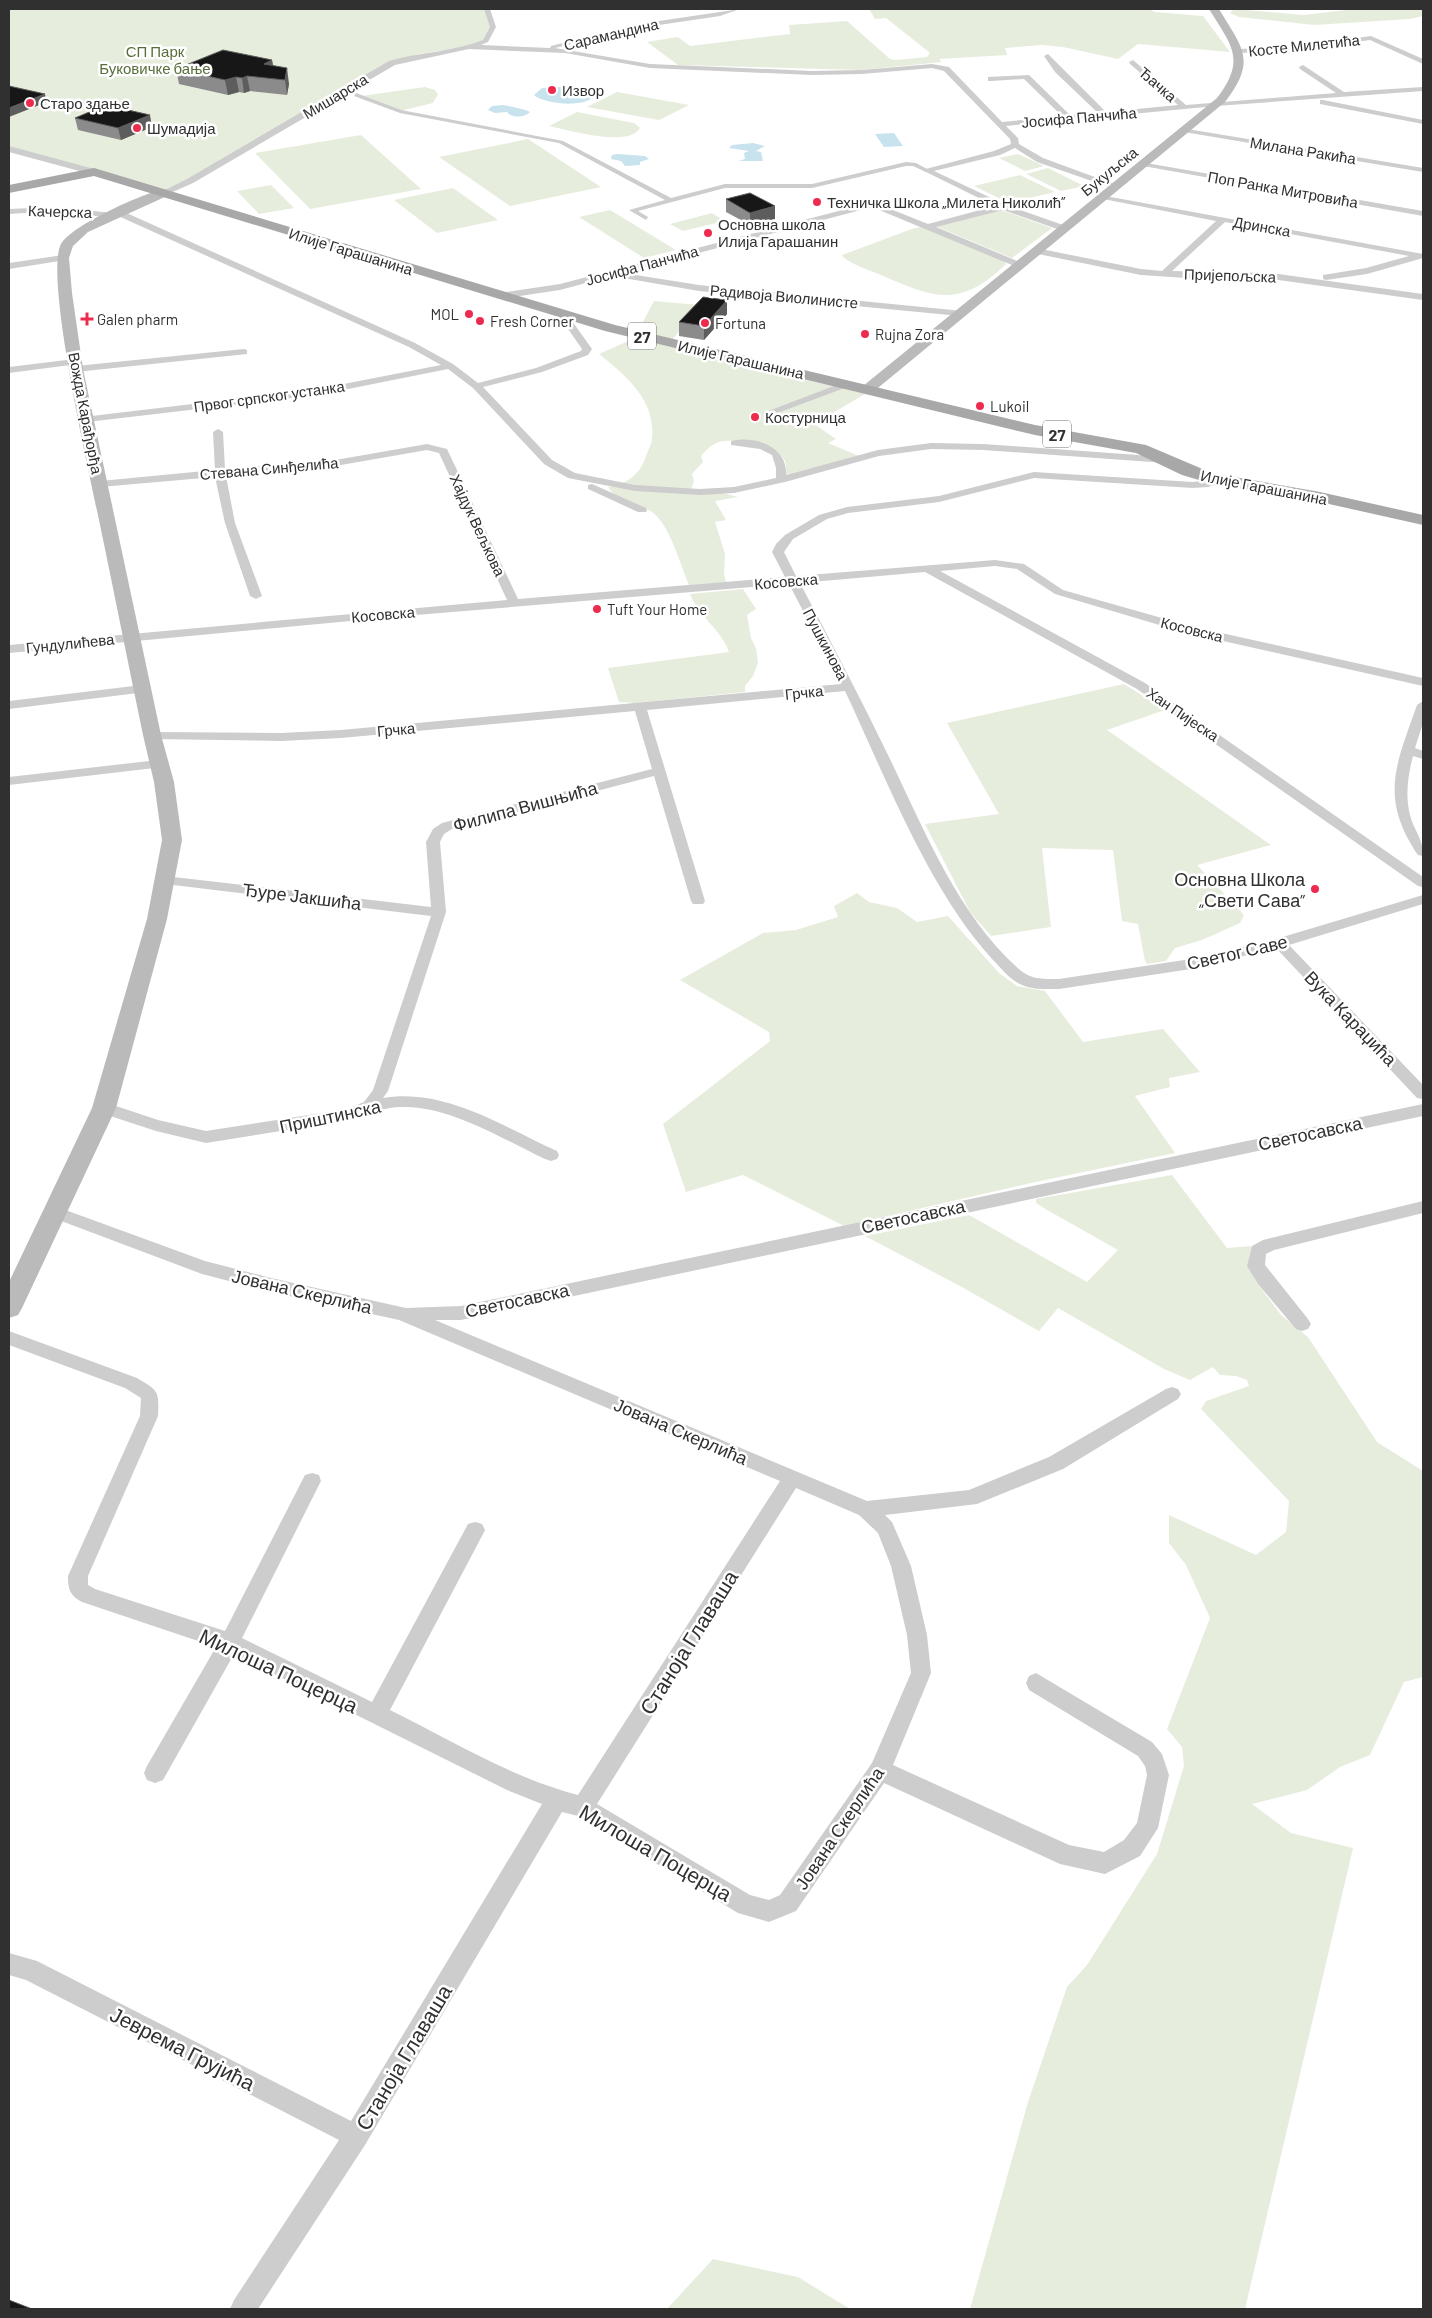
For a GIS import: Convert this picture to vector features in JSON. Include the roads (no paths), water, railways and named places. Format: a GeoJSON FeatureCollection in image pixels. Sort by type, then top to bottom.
{"type":"FeatureCollection","features":[{"type":"Feature","properties":{"kind":"main road"},"geometry":{"type":"LineString","coordinates":[[1214,9],[1239,51]]}},
{"type":"Feature","properties":{"kind":"main road","name":"Букуљска"},"geometry":{"type":"LineString","coordinates":[[868,389],[1216,104],[1227,93],[1235,79],[1239,65],[1239,51]]}},
{"type":"Feature","properties":{"kind":"main road","name":"Илије Гарашанина"},"geometry":{"type":"LineString","coordinates":[[70,176],[96,173],[564,316],[1035,430],[1140,449],[1195,474],[1220,480],[1320,497],[1423,520]]}},
{"type":"Feature","properties":{"kind":"main road","name":"27"},"geometry":{"type":"LineString","coordinates":[[70,176],[132,184]]}},
{"type":"Feature","properties":{"kind":"main road"},"geometry":{"type":"LineString","coordinates":[[63,258],[67,244],[77,235],[114,214],[163,193]]}},
{"type":"Feature","properties":{"kind":"main road","name":"Вожда Карађорђа"},"geometry":{"type":"LineString","coordinates":[[9,1308],[104,1108],[118,1064],[157,919],[172,840],[164,782],[152,736],[75,365],[65,293],[63,258]]}},
{"type":"Feature","properties":{"kind":"street","name":"Мишарска"},"geometry":{"type":"LineString","coordinates":[[163,193],[190,181],[392,62],[418,54],[469,47],[486,41],[493,27],[487,9]]}},
{"type":"Feature","properties":{"kind":"street","name":"Сарамандина"},"geometry":{"type":"LineString","coordinates":[[544,50],[632,27],[720,14],[737,9]]}},
{"type":"Feature","properties":{"kind":"street","name":"Косте Милетића"},"geometry":{"type":"LineString","coordinates":[[1239,51],[1300,48],[1371,38],[1423,62]]}},
{"type":"Feature","properties":{"kind":"street"},"geometry":{"type":"LineString","coordinates":[[469,47],[544,50],[650,66],[697,68],[852,72],[932,66],[946,69],[1001,124]]}},
{"type":"Feature","properties":{"kind":"street"},"geometry":{"type":"LineString","coordinates":[[1048,56],[1058,70],[1104,114]]}},
{"type":"Feature","properties":{"kind":"street","name":"Ђачка"},"geometry":{"type":"LineString","coordinates":[[1132,62],[1184,107]]}},
{"type":"Feature","properties":{"kind":"street"},"geometry":{"type":"LineString","coordinates":[[1303,68],[1343,95]]}},
{"type":"Feature","properties":{"kind":"street"},"geometry":{"type":"LineString","coordinates":[[991,79],[1026,77],[1068,118]]}},
{"type":"Feature","properties":{"kind":"street","name":"Јосифа Панчића"},"geometry":{"type":"LineString","coordinates":[[1001,124],[1216,104],[1423,88]]}},
{"type":"Feature","properties":{"kind":"street"},"geometry":{"type":"LineString","coordinates":[[356,94],[400,111],[561,142],[668,199]]}},
{"type":"Feature","properties":{"kind":"street"},"geometry":{"type":"LineString","coordinates":[[1309,97],[1330,104],[1423,122]]}},
{"type":"Feature","properties":{"kind":"street","name":"Јосифа Панчића"},"geometry":{"type":"LineString","coordinates":[[926,170],[997,153],[1015,145],[1014,138],[1001,124]]}},
{"type":"Feature","properties":{"kind":"street","name":"Милана Ракића"},"geometry":{"type":"LineString","coordinates":[[1184,130],[1423,170]]}},
{"type":"Feature","properties":{"kind":"street"},"geometry":{"type":"LineString","coordinates":[[1015,145],[1040,160],[1116,186]]}},
{"type":"Feature","properties":{"kind":"street"},"geometry":{"type":"LineString","coordinates":[[9,149],[70,176]]}},
{"type":"Feature","properties":{"kind":"street"},"geometry":{"type":"LineString","coordinates":[[646,218],[632,210],[668,199],[724,186],[812,186],[906,164],[914,164],[1003,206],[1063,228]]}},
{"type":"Feature","properties":{"kind":"street","name":"Поп Ранка Митровића"},"geometry":{"type":"LineString","coordinates":[[1143,164],[1423,214]]}},
{"type":"Feature","properties":{"kind":"street","name":"Дринска"},"geometry":{"type":"LineString","coordinates":[[1102,197],[1422,255]]}},
{"type":"Feature","properties":{"kind":"street","name":"Јосифа Панчића"},"geometry":{"type":"LineString","coordinates":[[499,296],[560,287],[873,204],[1019,265]]}},
{"type":"Feature","properties":{"kind":"street"},"geometry":{"type":"LineString","coordinates":[[926,227],[1003,206]]}},
{"type":"Feature","properties":{"kind":"street","name":"Качерска"},"geometry":{"type":"LineString","coordinates":[[9,212],[55,209],[114,214],[412,345],[464,375],[548,462],[572,476],[642,510]]}},
{"type":"Feature","properties":{"kind":"street"},"geometry":{"type":"LineString","coordinates":[[1166,273],[1223,219]]}},
{"type":"Feature","properties":{"kind":"street","name":"Пријепољска"},"geometry":{"type":"LineString","coordinates":[[1036,251],[1141,272],[1201,276],[1256,275],[1298,279],[1423,297]]}},
{"type":"Feature","properties":{"kind":"street"},"geometry":{"type":"LineString","coordinates":[[1298,279],[1367,271],[1422,255]]}},
{"type":"Feature","properties":{"kind":"street"},"geometry":{"type":"LineString","coordinates":[[9,266],[63,258]]}},
{"type":"Feature","properties":{"kind":"street","name":"Радивоја Виолинисте"},"geometry":{"type":"LineString","coordinates":[[609,273],[699,288],[960,313]]}},
{"type":"Feature","properties":{"kind":"street"},"geometry":{"type":"LineString","coordinates":[[476,386],[540,370],[585,353],[587,349],[564,316]]}},
{"type":"Feature","properties":{"kind":"street"},"geometry":{"type":"LineString","coordinates":[[9,370],[244,352]]}},
{"type":"Feature","properties":{"kind":"street","name":"Првог српског устанка"},"geometry":{"type":"LineString","coordinates":[[87,419],[318,392],[450,366]]}},
{"type":"Feature","properties":{"kind":"street"},"geometry":{"type":"LineString","coordinates":[[768,413],[848,384]]}},
{"type":"Feature","properties":{"kind":"street"},"geometry":{"type":"LineString","coordinates":[[218,432],[220,473],[230,524],[256,596]]}},
{"type":"Feature","properties":{"kind":"street"},"geometry":{"type":"LineString","coordinates":[[734,443],[754,444],[773,450],[781,463],[780,480]]}},
{"type":"Feature","properties":{"kind":"street"},"geometry":{"type":"LineString","coordinates":[[572,476],[635,488],[684,492],[734,490],[780,480],[878,453],[931,446],[983,447],[1166,460]]}},
{"type":"Feature","properties":{"kind":"street","name":"Стевана Синђелића"},"geometry":{"type":"LineString","coordinates":[[100,484],[341,462],[428,447],[437,448]]}},
{"type":"Feature","properties":{"kind":"street","name":"Хајдук Вељкова"},"geometry":{"type":"LineString","coordinates":[[437,448],[443,451],[515,604]]}},
{"type":"Feature","properties":{"kind":"street","name":"Пушкинова"},"geometry":{"type":"LineString","coordinates":[[1046,985],[1026,981],[1015,974],[977,933],[945,882],[923,841],[849,687],[778,552],[780,546],[807,525],[823,517],[847,510],[939,499],[1034,475],[1193,485],[1208,484],[1220,480]]}},
{"type":"Feature","properties":{"kind":"street","name":"Косовска"},"geometry":{"type":"LineString","coordinates":[[132,637],[793,580],[1010,564],[1020,566],[1059,592],[1178,626],[1423,682]]}},
{"type":"Feature","properties":{"kind":"street","name":"Хан Пијеска"},"geometry":{"type":"LineString","coordinates":[[928,569],[1141,686],[1423,883]]}},
{"type":"Feature","properties":{"kind":"street","name":"Гундулићева"},"geometry":{"type":"LineString","coordinates":[[9,649],[132,637]]}},
{"type":"Feature","properties":{"kind":"street","name":"Грчка"},"geometry":{"type":"LineString","coordinates":[[152,736],[281,737],[335,735],[849,687]]}},
{"type":"Feature","properties":{"kind":"street"},"geometry":{"type":"LineString","coordinates":[[9,705],[142,689]]}},
{"type":"Feature","properties":{"kind":"street"},"geometry":{"type":"LineString","coordinates":[[1423,705],[1402,770],[1400,797],[1414,841],[1423,852]]}},
{"type":"Feature","properties":{"kind":"street"},"geometry":{"type":"LineString","coordinates":[[640,707],[698,901]]}},
{"type":"Feature","properties":{"kind":"street"},"geometry":{"type":"LineString","coordinates":[[1409,750],[1423,755]]}},
{"type":"Feature","properties":{"kind":"street"},"geometry":{"type":"LineString","coordinates":[[9,781],[158,764]]}},
{"type":"Feature","properties":{"kind":"street","name":"Филипа Вишњића"},"geometry":{"type":"LineString","coordinates":[[370,1106],[380,1091],[439,912],[433,842],[438,832],[447,826],[660,771]]}},
{"type":"Feature","properties":{"kind":"street","name":"Ђуре Јакшића"},"geometry":{"type":"LineString","coordinates":[[165,880],[439,912]]}},
{"type":"Feature","properties":{"kind":"street","name":"Светог Саве"},"geometry":{"type":"LineString","coordinates":[[1046,985],[1100,979],[1191,964],[1279,943],[1423,899]]}},
{"type":"Feature","properties":{"kind":"street","name":"Вука Караџића"},"geometry":{"type":"LineString","coordinates":[[1279,943],[1423,1094]]}},
{"type":"Feature","properties":{"kind":"street","name":"Приштинска"},"geometry":{"type":"LineString","coordinates":[[104,1108],[156,1125],[206,1137],[350,1114],[370,1106],[401,1101],[431,1103],[454,1110],[551,1155]]}},
{"type":"Feature","properties":{"kind":"street","name":"Светосавска"},"geometry":{"type":"LineString","coordinates":[[402,1314],[461,1312],[1423,1110]]}},
{"type":"Feature","properties":{"kind":"street"},"geometry":{"type":"LineString","coordinates":[[1302,1324],[1264,1279],[1256,1266],[1258,1251],[1269,1245],[1423,1207]]}},
{"type":"Feature","properties":{"kind":"street","name":"Јована Скерлића"},"geometry":{"type":"LineString","coordinates":[[54,1212],[202,1267],[271,1285],[402,1314],[866,1509],[885,1528],[901,1566],[917,1634],[921,1673],[880,1770],[788,1903],[769,1911]]}},
{"type":"Feature","properties":{"kind":"street","name":"Милоша Поцерца"},"geometry":{"type":"LineString","coordinates":[[9,1338],[131,1383],[150,1395],[149,1416],[78,1576],[78,1589],[89,1596],[230,1642],[516,1783],[557,1800],[583,1807],[746,1905],[769,1911]]}},
{"type":"Feature","properties":{"kind":"street"},"geometry":{"type":"LineString","coordinates":[[866,1509],[970,1498],[1056,1463],[1172,1394]]}},
{"type":"Feature","properties":{"kind":"street","name":"Станоја Главаша"},"geometry":{"type":"LineString","coordinates":[[583,1807],[792,1478]]}},
{"type":"Feature","properties":{"kind":"street"},"geometry":{"type":"LineString","coordinates":[[155,1773],[230,1642],[312,1480]]}},
{"type":"Feature","properties":{"kind":"street"},"geometry":{"type":"LineString","coordinates":[[376,1715],[475,1530]]}},
{"type":"Feature","properties":{"kind":"street"},"geometry":{"type":"LineString","coordinates":[[880,1770],[1068,1856],[1105,1863],[1119,1856],[1132,1848],[1147,1828],[1158,1775],[1154,1761],[1144,1749],[1036,1683]]}},
{"type":"Feature","properties":{"kind":"street","name":"Станоја Главаша"},"geometry":{"type":"LineString","coordinates":[[243,2309],[356,2136],[557,1800]]}},
{"type":"Feature","properties":{"kind":"street","name":"Јеврема Грујића"},"geometry":{"type":"LineString","coordinates":[[9,1964],[29,1969],[356,2136]]}},
{"type":"Feature","properties":{"kind":"water"},"geometry":{"type":"Polygon","coordinates":[[[562,87],[586,92],[584,94],[590,96],[591,99],[570,104],[545,101],[534,95],[542,88],[562,87]]]}},
{"type":"Feature","properties":{"kind":"water"},"geometry":{"type":"Polygon","coordinates":[[[503,105],[530,112],[518,117],[507,112],[495,113],[488,110],[492,106],[503,105]]]}},
{"type":"Feature","properties":{"kind":"water"},"geometry":{"type":"Polygon","coordinates":[[[894,133],[903,146],[884,147],[875,134],[894,133]]]}},
{"type":"Feature","properties":{"kind":"water"},"geometry":{"type":"Polygon","coordinates":[[[753,143],[765,146],[756,151],[761,152],[763,161],[739,161],[745,159],[744,153],[749,151],[729,148],[732,145],[753,143]]]}},
{"type":"Feature","properties":{"kind":"water"},"geometry":{"type":"Polygon","coordinates":[[[612,155],[645,156],[649,159],[640,162],[640,165],[625,166],[621,161],[611,159],[612,155]]]}},
{"type":"Feature","properties":{"kind":"place","name":"Извор"},"geometry":{"type":"Point","coordinates":[552,90]}},
{"type":"Feature","properties":{"kind":"place","name":"Старо здање"},"geometry":{"type":"Point","coordinates":[30,103]}},
{"type":"Feature","properties":{"kind":"place","name":"Шумадија"},"geometry":{"type":"Point","coordinates":[137,128]}},
{"type":"Feature","properties":{"kind":"place","name":"Техничка Школа „Милета Николић”"},"geometry":{"type":"Point","coordinates":[817,202]}},
{"type":"Feature","properties":{"kind":"place","name":"Основна школа Илија Гарашанин"},"geometry":{"type":"Point","coordinates":[708,233]}},
{"type":"Feature","properties":{"kind":"place","name":"MOL"},"geometry":{"type":"Point","coordinates":[469,314]}},
{"type":"Feature","properties":{"kind":"place","name":"Galen pharm"},"geometry":{"type":"Point","coordinates":[87,319]}},
{"type":"Feature","properties":{"kind":"place","name":"Fresh Corner"},"geometry":{"type":"Point","coordinates":[480,321]}},
{"type":"Feature","properties":{"kind":"place","name":"Fortuna"},"geometry":{"type":"Point","coordinates":[705,323]}},
{"type":"Feature","properties":{"kind":"place","name":"Rujna Zora"},"geometry":{"type":"Point","coordinates":[865,334]}},
{"type":"Feature","properties":{"kind":"place","name":"Lukoil"},"geometry":{"type":"Point","coordinates":[980,406]}},
{"type":"Feature","properties":{"kind":"place","name":"Костурница"},"geometry":{"type":"Point","coordinates":[755,417]}},
{"type":"Feature","properties":{"kind":"place","name":"Tuft Your Home"},"geometry":{"type":"Point","coordinates":[597,609]}},
{"type":"Feature","properties":{"kind":"place","name":"Основна Школа „Свети Сава”"},"geometry":{"type":"Point","coordinates":[1315,889]}},
{"type":"Feature","properties":{"kind":"park label","name":"СП Парк Буковичке бање"},"geometry":{"type":"Point","coordinates":[155,60]}}]}
